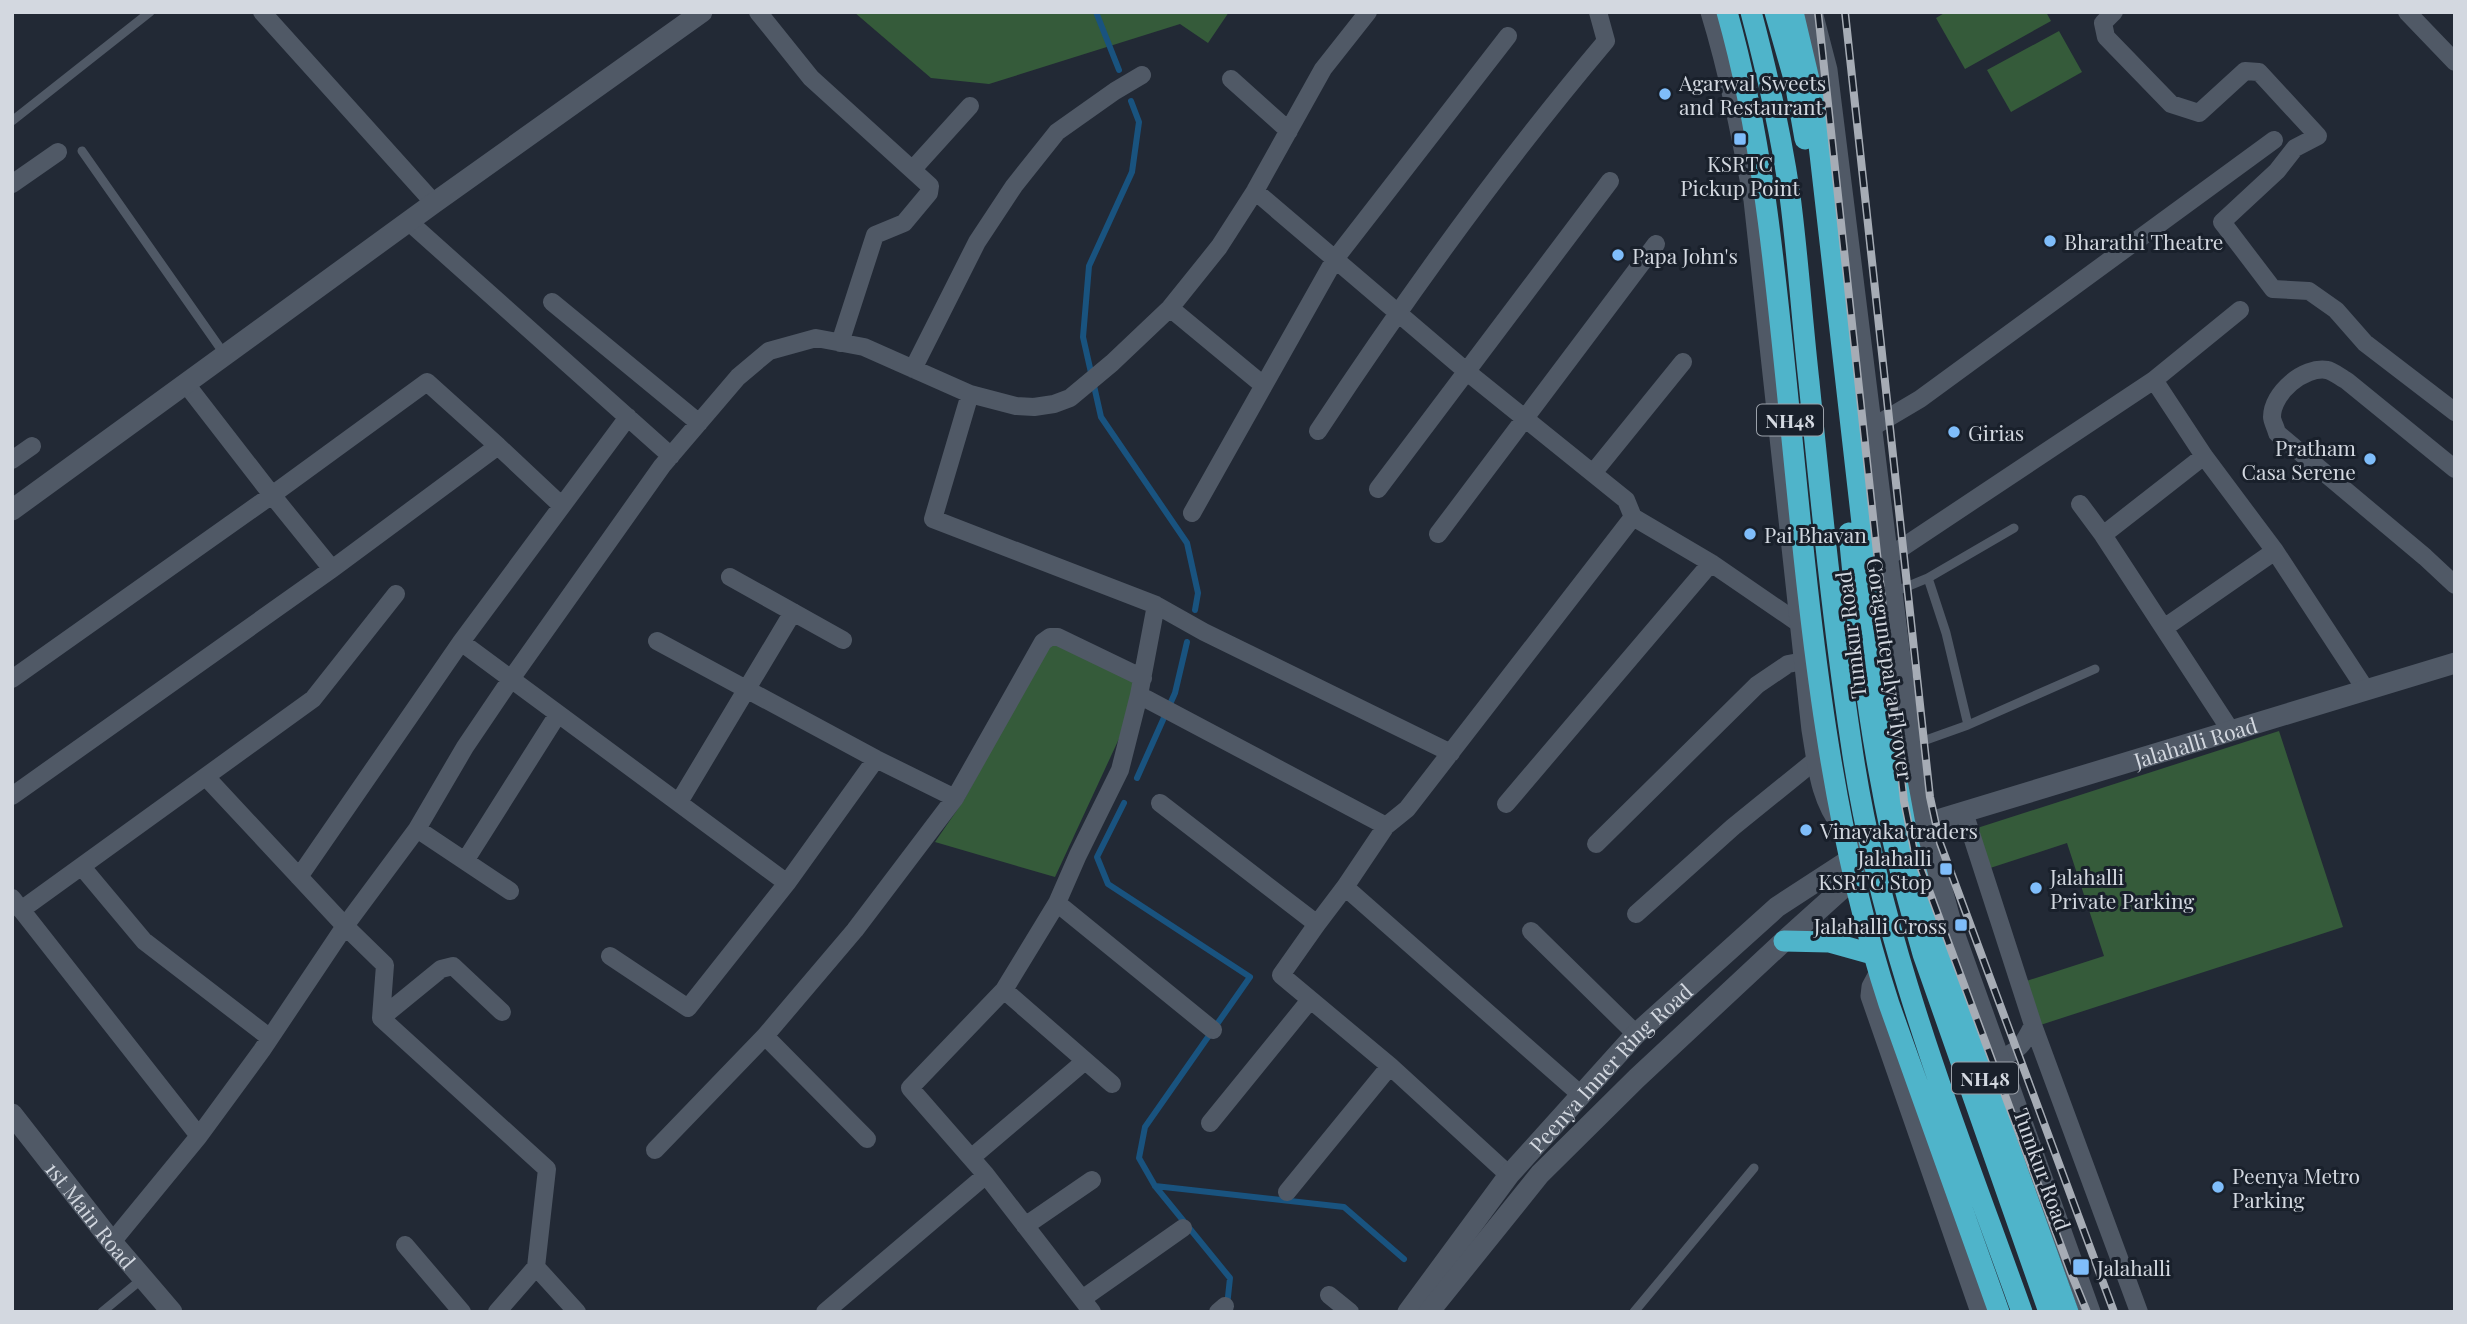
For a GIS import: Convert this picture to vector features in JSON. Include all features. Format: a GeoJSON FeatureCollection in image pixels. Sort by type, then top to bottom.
{"type":"FeatureCollection","features":[{"type":"Feature","properties":{"kind":"highway","name":"Tumkur Road"},"geometry":{"type":"LineString","coordinates":[[1727,12],[1742,63],[1757,134],[1771,229],[1806,580],[1832,774],[1876,964],[1999,1312]]}},
{"type":"Feature","properties":{"kind":"highway"},"geometry":{"type":"LineString","coordinates":[[1751,12],[1772,98],[1790,196],[1819,480],[1850,741],[1861,806],[1899,960],[2022,1312]]}},
{"type":"Feature","properties":{"kind":"highway","name":"Goraguntepalya Flyover"},"geometry":{"type":"LineString","coordinates":[[1775,12],[1795,82],[1809,158],[1826,288],[1866,691],[1881,784],[1907,898],[1923,954],[2049,1312]]}},
{"type":"Feature","properties":{"kind":"highway","name":"Tumkur Road"},"geometry":{"type":"LineString","coordinates":[[1793,12],[1814,101],[1882,699],[1919,827],[1935,940],[2068,1312]]}},
{"type":"Feature","properties":{"kind":"highway"},"geometry":{"type":"LineString","coordinates":[[1784,941],[1829,943],[1876,964]]}},
{"type":"Feature","properties":{"kind":"street"},"geometry":{"type":"LineString","coordinates":[[262,12],[434,203]]}},
{"type":"Feature","properties":{"kind":"street"},"geometry":{"type":"LineString","coordinates":[[12,510],[408,221],[702,12]]}},
{"type":"Feature","properties":{"kind":"street"},"geometry":{"type":"LineString","coordinates":[[758,12],[811,78],[930,186],[929,193],[904,223],[875,235],[840,343]]}},
{"type":"Feature","properties":{"kind":"street"},"geometry":{"type":"LineString","coordinates":[[112,1242],[199,1136],[270,1038],[345,926],[418,829],[465,747],[511,679],[671,456],[738,377],[769,351],[816,338],[864,347],[970,394],[1016,406],[1034,407],[1062,401],[1085,386],[1170,308],[1219,247],[1255,191],[1323,69],[1368,12]]}},
{"type":"Feature","properties":{"kind":"street"},"geometry":{"type":"LineString","coordinates":[[1318,430],[1397,312],[1574,79],[1606,41],[1598,12]]}},
{"type":"Feature","properties":{"kind":"street"},"geometry":{"type":"LineString","coordinates":[[1711,12],[1738,116],[1754,200],[1817,759],[1827,802],[1833,816],[1844,829]]}},
{"type":"Feature","properties":{"kind":"street"},"geometry":{"type":"LineString","coordinates":[[2114,12],[2103,23],[2106,37],[2171,104],[2199,113],[2245,71],[2259,72],[2318,136],[2295,148],[2277,171],[2222,222],[2273,289],[2309,291],[2336,310],[2365,343],[2455,412]]}},
{"type":"Feature","properties":{"kind":"street"},"geometry":{"type":"LineString","coordinates":[[2407,12],[2455,62]]}},
{"type":"Feature","properties":{"kind":"street"},"geometry":{"type":"LineString","coordinates":[[1818,14],[1892,592],[1919,827],[1953,930],[2090,1312]]}},
{"type":"Feature","properties":{"kind":"street"},"geometry":{"type":"LineString","coordinates":[[1192,513],[1335,259],[1508,36]]}},
{"type":"Feature","properties":{"kind":"street"},"geometry":{"type":"LineString","coordinates":[[913,369],[977,242],[1014,186],[1057,132],[1142,75]]}},
{"type":"Feature","properties":{"kind":"street"},"geometry":{"type":"LineString","coordinates":[[1231,79],[1289,131]]}},
{"type":"Feature","properties":{"kind":"street"},"geometry":{"type":"LineString","coordinates":[[913,169],[970,106]]}},
{"type":"Feature","properties":{"kind":"street"},"geometry":{"type":"LineString","coordinates":[[1871,428],[1920,399],[2274,139]]}},
{"type":"Feature","properties":{"kind":"street"},"geometry":{"type":"LineString","coordinates":[[12,184],[58,152]]}},
{"type":"Feature","properties":{"kind":"street"},"geometry":{"type":"LineString","coordinates":[[1378,489],[1610,181]]}},
{"type":"Feature","properties":{"kind":"street"},"geometry":{"type":"LineString","coordinates":[[1255,191],[1466,371],[1626,500],[1633,517],[1711,563],[1800,625]]}},
{"type":"Feature","properties":{"kind":"street"},"geometry":{"type":"LineString","coordinates":[[408,221],[671,456]]}},
{"type":"Feature","properties":{"kind":"street"},"geometry":{"type":"LineString","coordinates":[[1438,534],[1656,244]]}},
{"type":"Feature","properties":{"kind":"street"},"geometry":{"type":"LineString","coordinates":[[552,302],[699,423]]}},
{"type":"Feature","properties":{"kind":"street"},"geometry":{"type":"LineString","coordinates":[[1170,308],[1263,385]]}},
{"type":"Feature","properties":{"kind":"street"},"geometry":{"type":"LineString","coordinates":[[1868,572],[2154,380],[2240,310]]}},
{"type":"Feature","properties":{"kind":"street"},"geometry":{"type":"LineString","coordinates":[[1593,473],[1683,362]]}},
{"type":"Feature","properties":{"kind":"street"},"geometry":{"type":"LineString","coordinates":[[2455,469],[2347,381],[2328,370],[2309,372],[2288,384],[2272,416],[2277,433],[2426,557],[2455,585]]}},
{"type":"Feature","properties":{"kind":"street"},"geometry":{"type":"LineString","coordinates":[[2154,380],[2204,456],[2275,551],[2366,690]]}},
{"type":"Feature","properties":{"kind":"street"},"geometry":{"type":"LineString","coordinates":[[12,679],[428,382],[562,506]]}},
{"type":"Feature","properties":{"kind":"street"},"geometry":{"type":"LineString","coordinates":[[186,384],[332,569]]}},
{"type":"Feature","properties":{"kind":"street"},"geometry":{"type":"LineString","coordinates":[[970,394],[933,519],[1156,606],[1451,753]]}},
{"type":"Feature","properties":{"kind":"street"},"geometry":{"type":"LineString","coordinates":[[299,877],[461,642],[628,417]]}},
{"type":"Feature","properties":{"kind":"street"},"geometry":{"type":"LineString","coordinates":[[12,460],[32,446]]}},
{"type":"Feature","properties":{"kind":"street"},"geometry":{"type":"LineString","coordinates":[[12,796],[332,569],[498,446]]}},
{"type":"Feature","properties":{"kind":"street"},"geometry":{"type":"LineString","coordinates":[[2103,535],[2204,456]]}},
{"type":"Feature","properties":{"kind":"street"},"geometry":{"type":"LineString","coordinates":[[2080,503],[2231,731]]}},
{"type":"Feature","properties":{"kind":"street"},"geometry":{"type":"LineString","coordinates":[[1509,1175],[1390,1066],[1281,975],[1386,826],[1407,809],[1633,517]]}},
{"type":"Feature","properties":{"kind":"street"},"geometry":{"type":"LineString","coordinates":[[2164,628],[2275,551]]}},
{"type":"Feature","properties":{"kind":"street"},"geometry":{"type":"LineString","coordinates":[[1506,804],[1711,563]]}},
{"type":"Feature","properties":{"kind":"street"},"geometry":{"type":"LineString","coordinates":[[730,577],[843,640]]}},
{"type":"Feature","properties":{"kind":"street"},"geometry":{"type":"LineString","coordinates":[[199,1136],[17,904],[82,867],[313,699],[396,594]]}},
{"type":"Feature","properties":{"kind":"street"},"geometry":{"type":"LineString","coordinates":[[1156,606],[1141,687],[1120,771],[1057,904],[1003,990],[910,1088],[986,1175],[1087,1305],[1184,1228]]}},
{"type":"Feature","properties":{"kind":"street"},"geometry":{"type":"LineString","coordinates":[[679,802],[793,612]]}},
{"type":"Feature","properties":{"kind":"street"},"geometry":{"type":"LineString","coordinates":[[654,1150],[765,1036],[855,930],[955,798],[1043,642],[1050,637],[1058,637],[1141,687],[1159,704],[1176,714],[1386,826]]}},
{"type":"Feature","properties":{"kind":"street"},"geometry":{"type":"LineString","coordinates":[[657,641],[876,759],[955,798]]}},
{"type":"Feature","properties":{"kind":"street"},"geometry":{"type":"LineString","coordinates":[[461,642],[787,883]]}},
{"type":"Feature","properties":{"kind":"street"},"geometry":{"type":"LineString","coordinates":[[1596,844],[1757,685],[1788,664],[1804,662]]}},
{"type":"Feature","properties":{"kind":"street","name":"Jalahalli Road"},"geometry":{"type":"LineString","coordinates":[[1852,868],[1919,827],[2455,663]]}},
{"type":"Feature","properties":{"kind":"street"},"geometry":{"type":"LineString","coordinates":[[466,861],[558,714]]}},
{"type":"Feature","properties":{"kind":"street"},"geometry":{"type":"LineString","coordinates":[[610,956],[688,1008],[787,883],[876,759]]}},
{"type":"Feature","properties":{"kind":"street"},"geometry":{"type":"LineString","coordinates":[[1636,914],[1733,827],[1817,759]]}},
{"type":"Feature","properties":{"kind":"street"},"geometry":{"type":"LineString","coordinates":[[206,777],[385,965],[381,1018]]}},
{"type":"Feature","properties":{"kind":"street"},"geometry":{"type":"LineString","coordinates":[[1160,803],[1317,924]]}},
{"type":"Feature","properties":{"kind":"street"},"geometry":{"type":"LineString","coordinates":[[1964,812],[2033,1026],[2138,1312]]}},
{"type":"Feature","properties":{"kind":"street"},"geometry":{"type":"LineString","coordinates":[[418,829],[510,891]]}},
{"type":"Feature","properties":{"kind":"street"},"geometry":{"type":"LineString","coordinates":[[82,867],[144,941],[270,1038]]}},
{"type":"Feature","properties":{"kind":"street","name":"Peenya Inner Ring Road"},"geometry":{"type":"LineString","coordinates":[[1429,1312],[1540,1174],[1637,1078],[1784,941],[1852,868]]}},
{"type":"Feature","properties":{"kind":"street","name":"Peenya Inner Ring Road"},"geometry":{"type":"LineString","coordinates":[[1408,1312],[1509,1175],[1636,1034],[1777,907],[1852,868]]}},
{"type":"Feature","properties":{"kind":"street"},"geometry":{"type":"LineString","coordinates":[[1345,887],[1580,1094]]}},
{"type":"Feature","properties":{"kind":"street"},"geometry":{"type":"LineString","coordinates":[[1057,904],[1213,1030]]}},
{"type":"Feature","properties":{"kind":"street"},"geometry":{"type":"LineString","coordinates":[[1531,931],[1636,1034]]}},
{"type":"Feature","properties":{"kind":"street"},"geometry":{"type":"LineString","coordinates":[[1876,964],[1871,996],[1981,1312]]}},
{"type":"Feature","properties":{"kind":"street"},"geometry":{"type":"LineString","coordinates":[[381,1018],[441,969],[453,967],[502,1012]]}},
{"type":"Feature","properties":{"kind":"street"},"geometry":{"type":"LineString","coordinates":[[1003,990],[1112,1084]]}},
{"type":"Feature","properties":{"kind":"street"},"geometry":{"type":"LineString","coordinates":[[1210,1123],[1310,1000]]}},
{"type":"Feature","properties":{"kind":"street"},"geometry":{"type":"LineString","coordinates":[[381,1018],[547,1169],[536,1267],[497,1312]]}},
{"type":"Feature","properties":{"kind":"street"},"geometry":{"type":"LineString","coordinates":[[2000,1059],[2017,1051],[2024,1044],[2033,1026]]}},
{"type":"Feature","properties":{"kind":"street"},"geometry":{"type":"LineString","coordinates":[[765,1036],[867,1139]]}},
{"type":"Feature","properties":{"kind":"street"},"geometry":{"type":"LineString","coordinates":[[971,1158],[1085,1061]]}},
{"type":"Feature","properties":{"kind":"street"},"geometry":{"type":"LineString","coordinates":[[1287,1192],[1390,1066]]}},
{"type":"Feature","properties":{"kind":"street","name":"1st Main Road"},"geometry":{"type":"LineString","coordinates":[[12,1114],[112,1242],[172,1312]]}},
{"type":"Feature","properties":{"kind":"street"},"geometry":{"type":"LineString","coordinates":[[825,1312],[986,1175]]}},
{"type":"Feature","properties":{"kind":"street"},"geometry":{"type":"LineString","coordinates":[[1025,1226],[1092,1180]]}},
{"type":"Feature","properties":{"kind":"street"},"geometry":{"type":"LineString","coordinates":[[405,1245],[462,1312]]}},
{"type":"Feature","properties":{"kind":"street"},"geometry":{"type":"LineString","coordinates":[[536,1267],[576,1312]]}},
{"type":"Feature","properties":{"kind":"street"},"geometry":{"type":"LineString","coordinates":[[1329,1295],[1350,1312]]}},
{"type":"Feature","properties":{"kind":"lane"},"geometry":{"type":"LineString","coordinates":[[12,121],[150,12]]}},
{"type":"Feature","properties":{"kind":"lane"},"geometry":{"type":"LineString","coordinates":[[82,151],[225,355]]}},
{"type":"Feature","properties":{"kind":"lane"},"geometry":{"type":"LineString","coordinates":[[1892,592],[1928,578],[2014,528]]}},
{"type":"Feature","properties":{"kind":"lane"},"geometry":{"type":"LineString","coordinates":[[1928,578],[1946,633],[1968,725]]}},
{"type":"Feature","properties":{"kind":"lane"},"geometry":{"type":"LineString","coordinates":[[1911,746],[1968,725],[2095,669]]}},
{"type":"Feature","properties":{"kind":"lane"},"geometry":{"type":"LineString","coordinates":[[1634,1312],[1754,1168]]}},
{"type":"Feature","properties":{"kind":"lane"},"geometry":{"type":"LineString","coordinates":[[102,1312],[143,1278]]}},
{"type":"Feature","properties":{"kind":"green space"},"geometry":{"type":"Polygon","coordinates":[[[854,12],[1229,12],[1208,43],[1180,24],[989,84],[931,78],[854,12]]]}},
{"type":"Feature","properties":{"kind":"green space"},"geometry":{"type":"Polygon","coordinates":[[[1946,12],[2046,12],[2051,21],[1965,69],[1936,18],[1946,12]]]}},
{"type":"Feature","properties":{"kind":"green space"},"geometry":{"type":"Polygon","coordinates":[[[2059,31],[2082,72],[2011,112],[1987,70],[2059,31]]]}},
{"type":"Feature","properties":{"kind":"green space"},"geometry":{"type":"Polygon","coordinates":[[[1056,630],[1148,676],[1055,877],[935,842],[964,800],[1056,630]]]}},
{"type":"Feature","properties":{"kind":"green space"},"geometry":{"type":"Polygon","coordinates":[[[2279,731],[2343,927],[2031,1028],[2017,984],[2104,956],[2067,843],[1984,870],[1971,830],[2279,731]]]}},
{"type":"Feature","properties":{"kind":"waterway"},"geometry":{"type":"LineString","coordinates":[[1096,12],[1119,70]]}},
{"type":"Feature","properties":{"kind":"waterway"},"geometry":{"type":"LineString","coordinates":[[1131,101],[1139,122],[1132,172],[1089,266],[1083,337],[1101,417],[1187,543],[1198,593],[1195,610]]}},
{"type":"Feature","properties":{"kind":"waterway"},"geometry":{"type":"LineString","coordinates":[[1137,778],[1175,693],[1187,642]]}},
{"type":"Feature","properties":{"kind":"waterway"},"geometry":{"type":"LineString","coordinates":[[1124,803],[1097,857],[1108,884],[1250,977],[1145,1127],[1139,1158],[1155,1186],[1230,1278],[1227,1306]]}},
{"type":"Feature","properties":{"kind":"waterway"},"geometry":{"type":"LineString","coordinates":[[1155,1186],[1344,1207],[1404,1259]]}},
{"type":"Feature","properties":{"kind":"railway"},"geometry":{"type":"LineString","coordinates":[[1818,12],[1904,801],[1914,850],[2087,1312]]}},
{"type":"Feature","properties":{"kind":"railway"},"geometry":{"type":"LineString","coordinates":[[1845,12],[1930,797],[1940,843],[2114,1312]]}},
{"type":"Feature","properties":{"kind":"place","name":"Agarwal Sweets and Restaurant"},"geometry":{"type":"Point","coordinates":[1665,94]}},
{"type":"Feature","properties":{"kind":"place","name":"KSRTC Pickup Point"},"geometry":{"type":"Point","coordinates":[1740,139]}},
{"type":"Feature","properties":{"kind":"place","name":"Bharathi Theatre"},"geometry":{"type":"Point","coordinates":[2050,241]}},
{"type":"Feature","properties":{"kind":"place","name":"Papa John's"},"geometry":{"type":"Point","coordinates":[1618,255]}},
{"type":"Feature","properties":{"kind":"place","name":"Girias"},"geometry":{"type":"Point","coordinates":[1954,432]}},
{"type":"Feature","properties":{"kind":"place","name":"Pratham Casa Serene"},"geometry":{"type":"Point","coordinates":[2370,459]}},
{"type":"Feature","properties":{"kind":"place","name":"Pai Bhavan"},"geometry":{"type":"Point","coordinates":[1750,534]}},
{"type":"Feature","properties":{"kind":"place","name":"Vinayaka traders"},"geometry":{"type":"Point","coordinates":[1806,830]}},
{"type":"Feature","properties":{"kind":"place","name":"Jalahalli KSRTC Stop"},"geometry":{"type":"Point","coordinates":[1946,869]}},
{"type":"Feature","properties":{"kind":"place","name":"Jalahalli Private Parking"},"geometry":{"type":"Point","coordinates":[2036,888]}},
{"type":"Feature","properties":{"kind":"place","name":"Jalahalli Cross"},"geometry":{"type":"Point","coordinates":[1961,925]}},
{"type":"Feature","properties":{"kind":"place","name":"Peenya Metro Parking"},"geometry":{"type":"Point","coordinates":[2218,1187]}},
{"type":"Feature","properties":{"kind":"place","name":"Jalahalli"},"geometry":{"type":"Point","coordinates":[2081,1267]}}]}
